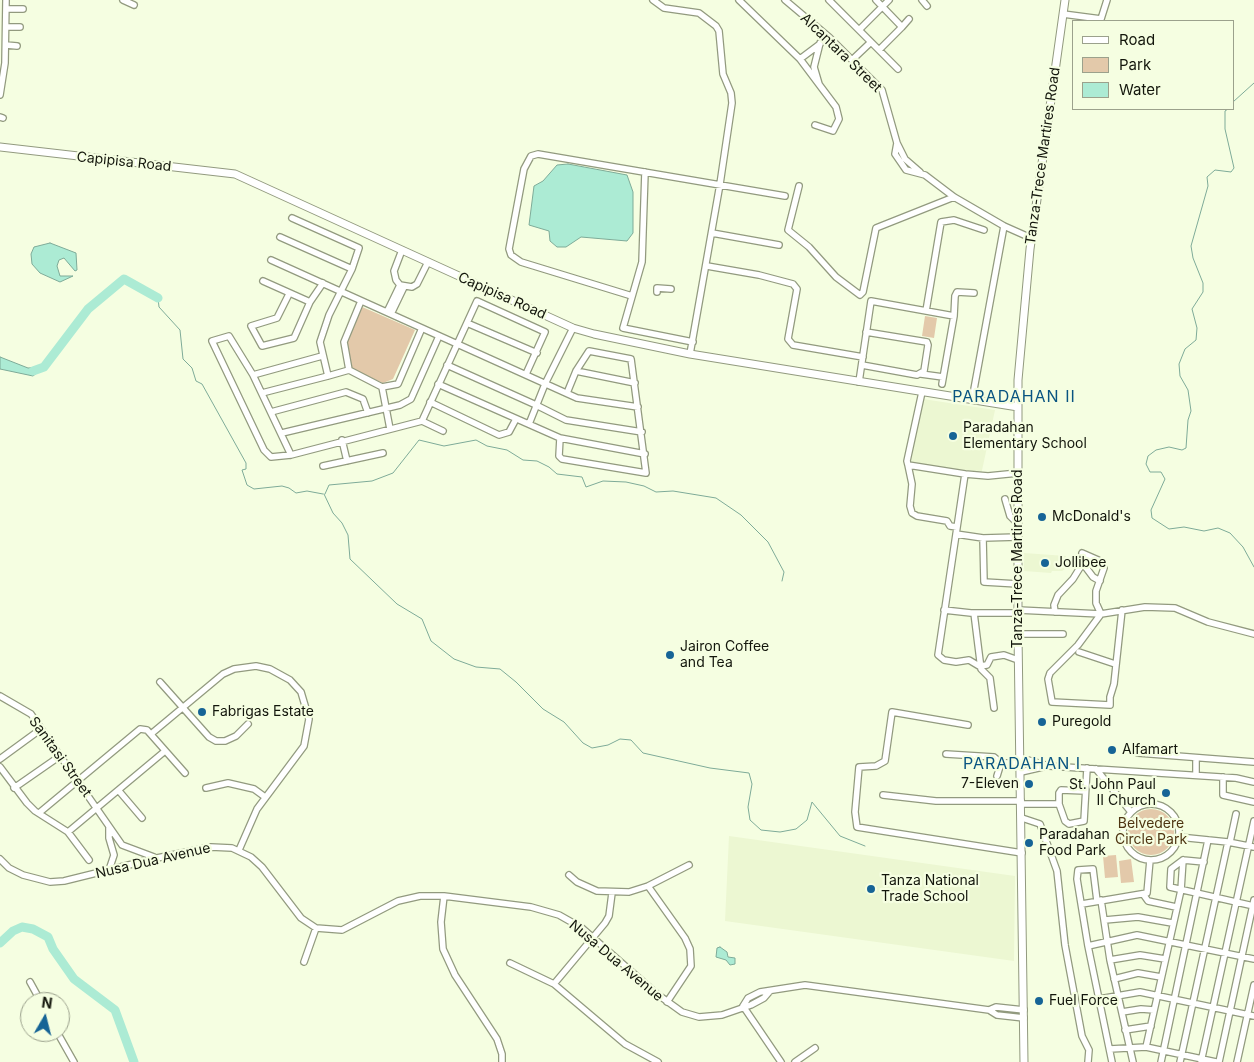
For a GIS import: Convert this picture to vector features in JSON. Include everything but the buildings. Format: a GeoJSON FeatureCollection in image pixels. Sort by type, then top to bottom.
{"type":"FeatureCollection","features":[{"type":"Feature","properties":{"kind":"main road","name":"Tanza-Trece Martires Road"},"geometry":{"type":"LineString","coordinates":[[1024,1062],[1022,818],[1018,660],[1018,407],[1020,346],[1031,238],[1065,0]]}},
{"type":"Feature","properties":{"kind":"main road","name":"Capipisa Road"},"geometry":{"type":"LineString","coordinates":[[0,147],[235,174],[573,328],[690,354],[1018,407]]}},
{"type":"Feature","properties":{"kind":"street"},"geometry":{"type":"LineString","coordinates":[[0,96],[6,45],[6,0]]}},
{"type":"Feature","properties":{"kind":"street"},"geometry":{"type":"LineString","coordinates":[[654,0],[664,8],[699,13],[716,26],[719,31],[721,65],[732,93],[707,266],[690,354]]}},
{"type":"Feature","properties":{"kind":"street"},"geometry":{"type":"LineString","coordinates":[[739,0],[800,59],[836,107],[839,119],[832,131],[815,125]]}},
{"type":"Feature","properties":{"kind":"street"},"geometry":{"type":"LineString","coordinates":[[829,0],[898,69]]}},
{"type":"Feature","properties":{"kind":"street"},"geometry":{"type":"LineString","coordinates":[[876,0],[902,27]]}},
{"type":"Feature","properties":{"kind":"street"},"geometry":{"type":"LineString","coordinates":[[859,30],[889,0]]}},
{"type":"Feature","properties":{"kind":"street"},"geometry":{"type":"LineString","coordinates":[[922,0],[928,6]]}},
{"type":"Feature","properties":{"kind":"street"},"geometry":{"type":"LineString","coordinates":[[1063,14],[1101,19],[1108,0]]}},
{"type":"Feature","properties":{"kind":"street"},"geometry":{"type":"LineString","coordinates":[[126,1],[134,5]]}},
{"type":"Feature","properties":{"kind":"street","name":"Alcantara Street"},"geometry":{"type":"LineString","coordinates":[[786,1],[828,37],[882,90],[892,132],[897,143],[895,154],[906,170],[925,175],[954,197],[1004,226],[1031,238]]}},
{"type":"Feature","properties":{"kind":"street"},"geometry":{"type":"LineString","coordinates":[[6,9],[23,9]]}},
{"type":"Feature","properties":{"kind":"street"},"geometry":{"type":"LineString","coordinates":[[879,50],[909,19]]}},
{"type":"Feature","properties":{"kind":"street"},"geometry":{"type":"LineString","coordinates":[[6,27],[20,27]]}},
{"type":"Feature","properties":{"kind":"street"},"geometry":{"type":"LineString","coordinates":[[800,59],[828,37]]}},
{"type":"Feature","properties":{"kind":"street"},"geometry":{"type":"LineString","coordinates":[[852,60],[871,42]]}},
{"type":"Feature","properties":{"kind":"street"},"geometry":{"type":"LineString","coordinates":[[820,43],[814,67],[820,88]]}},
{"type":"Feature","properties":{"kind":"street"},"geometry":{"type":"LineString","coordinates":[[6,45],[17,46]]}},
{"type":"Feature","properties":{"kind":"street"},"geometry":{"type":"LineString","coordinates":[[632,296],[515,259],[509,249],[524,169],[531,156],[538,154],[785,196]]}},
{"type":"Feature","properties":{"kind":"street"},"geometry":{"type":"LineString","coordinates":[[645,172],[642,262],[623,328],[693,342]]}},
{"type":"Feature","properties":{"kind":"street"},"geometry":{"type":"LineString","coordinates":[[799,186],[788,230],[810,246],[836,277],[860,295],[863,292],[876,228],[954,197]]}},
{"type":"Feature","properties":{"kind":"street"},"geometry":{"type":"LineString","coordinates":[[292,218],[357,246],[359,251],[329,315],[320,342],[328,376]]}},
{"type":"Feature","properties":{"kind":"street"},"geometry":{"type":"LineString","coordinates":[[926,311],[941,222],[954,220],[984,230]]}},
{"type":"Feature","properties":{"kind":"street"},"geometry":{"type":"LineString","coordinates":[[972,400],[1004,226]]}},
{"type":"Feature","properties":{"kind":"street"},"geometry":{"type":"LineString","coordinates":[[712,233],[779,245]]}},
{"type":"Feature","properties":{"kind":"street"},"geometry":{"type":"LineString","coordinates":[[280,237],[352,269]]}},
{"type":"Feature","properties":{"kind":"street"},"geometry":{"type":"LineString","coordinates":[[402,250],[394,271],[396,280],[402,286],[412,287],[417,284],[428,262]]}},
{"type":"Feature","properties":{"kind":"street"},"geometry":{"type":"LineString","coordinates":[[271,260],[577,398],[638,407]]}},
{"type":"Feature","properties":{"kind":"street"},"geometry":{"type":"LineString","coordinates":[[707,266],[759,275],[793,284],[797,289],[792,306],[788,339],[793,345],[863,357]]}},
{"type":"Feature","properties":{"kind":"street"},"geometry":{"type":"LineString","coordinates":[[263,281],[288,294],[310,302]]}},
{"type":"Feature","properties":{"kind":"street"},"geometry":{"type":"LineString","coordinates":[[288,294],[277,318],[251,326],[262,346],[294,338],[310,302],[323,283]]}},
{"type":"Feature","properties":{"kind":"street"},"geometry":{"type":"LineString","coordinates":[[389,313],[402,286]]}},
{"type":"Feature","properties":{"kind":"street"},"geometry":{"type":"LineString","coordinates":[[657,292],[657,288],[671,289]]}},
{"type":"Feature","properties":{"kind":"street"},"geometry":{"type":"LineString","coordinates":[[862,365],[921,374],[943,381],[957,292],[974,293]]}},
{"type":"Feature","properties":{"kind":"street"},"geometry":{"type":"LineString","coordinates":[[859,382],[871,300],[954,316]]}},
{"type":"Feature","properties":{"kind":"street"},"geometry":{"type":"LineString","coordinates":[[348,370],[344,342],[361,301]]}},
{"type":"Feature","properties":{"kind":"street"},"geometry":{"type":"LineString","coordinates":[[422,421],[477,301],[545,332],[526,374]]}},
{"type":"Feature","properties":{"kind":"street"},"geometry":{"type":"LineString","coordinates":[[466,323],[536,353]]}},
{"type":"Feature","properties":{"kind":"street"},"geometry":{"type":"LineString","coordinates":[[262,393],[348,370],[382,387],[398,384],[422,328]]}},
{"type":"Feature","properties":{"kind":"street"},"geometry":{"type":"LineString","coordinates":[[529,424],[545,384],[573,328]]}},
{"type":"Feature","properties":{"kind":"street"},"geometry":{"type":"LineString","coordinates":[[866,332],[928,342],[924,371],[921,374]]}},
{"type":"Feature","properties":{"kind":"street"},"geometry":{"type":"LineString","coordinates":[[291,455],[253,375],[230,336],[212,341],[264,450],[272,457],[291,455],[342,440],[422,421],[443,431]]}},
{"type":"Feature","properties":{"kind":"street"},"geometry":{"type":"LineString","coordinates":[[282,433],[368,413],[385,407],[400,405],[411,399],[439,336]]}},
{"type":"Feature","properties":{"kind":"street"},"geometry":{"type":"LineString","coordinates":[[560,438],[559,456],[562,459],[646,473],[631,359],[589,351],[576,371],[566,393]]}},
{"type":"Feature","properties":{"kind":"street"},"geometry":{"type":"LineString","coordinates":[[253,375],[322,356]]}},
{"type":"Feature","properties":{"kind":"street"},"geometry":{"type":"LineString","coordinates":[[447,365],[566,420],[642,432]]}},
{"type":"Feature","properties":{"kind":"street"},"geometry":{"type":"LineString","coordinates":[[576,371],[634,383]]}},
{"type":"Feature","properties":{"kind":"street"},"geometry":{"type":"LineString","coordinates":[[438,384],[560,438],[645,454]]}},
{"type":"Feature","properties":{"kind":"street"},"geometry":{"type":"LineString","coordinates":[[382,387],[390,430]]}},
{"type":"Feature","properties":{"kind":"street"},"geometry":{"type":"LineString","coordinates":[[270,412],[346,392],[363,399],[368,413]]}},
{"type":"Feature","properties":{"kind":"street"},"geometry":{"type":"LineString","coordinates":[[922,392],[906,461],[912,484],[910,506],[912,513],[917,516],[947,521],[950,526],[957,527]]}},
{"type":"Feature","properties":{"kind":"street"},"geometry":{"type":"LineString","coordinates":[[430,402],[499,435],[508,432],[516,419]]}},
{"type":"Feature","properties":{"kind":"street"},"geometry":{"type":"LineString","coordinates":[[342,440],[347,461]]}},
{"type":"Feature","properties":{"kind":"street"},"geometry":{"type":"LineString","coordinates":[[323,466],[383,453]]}},
{"type":"Feature","properties":{"kind":"street"},"geometry":{"type":"LineString","coordinates":[[908,465],[988,476],[1018,473]]}},
{"type":"Feature","properties":{"kind":"street"},"geometry":{"type":"LineString","coordinates":[[965,474],[938,652],[940,658],[956,662],[968,660],[980,666],[988,665],[991,657],[1004,655],[1018,660]]}},
{"type":"Feature","properties":{"kind":"street"},"geometry":{"type":"LineString","coordinates":[[1005,499],[1010,516],[1018,525]]}},
{"type":"Feature","properties":{"kind":"street"},"geometry":{"type":"LineString","coordinates":[[956,534],[983,538],[1018,537]]}},
{"type":"Feature","properties":{"kind":"street"},"geometry":{"type":"LineString","coordinates":[[983,538],[984,582],[1018,584]]}},
{"type":"Feature","properties":{"kind":"street"},"geometry":{"type":"LineString","coordinates":[[1082,553],[1098,560],[1104,568],[1096,591],[1096,603],[1101,614]]}},
{"type":"Feature","properties":{"kind":"street"},"geometry":{"type":"LineString","coordinates":[[1055,612],[1054,605],[1058,595],[1073,579],[1081,566],[1084,565],[1093,577],[1100,581]]}},
{"type":"Feature","properties":{"kind":"street"},"geometry":{"type":"LineString","coordinates":[[944,610],[974,613],[1015,613],[1018,610],[1101,614],[1145,607],[1176,608],[1208,622],[1254,634]]}},
{"type":"Feature","properties":{"kind":"street"},"geometry":{"type":"LineString","coordinates":[[1101,614],[1078,645],[1050,673],[1048,679],[1052,702],[1110,706],[1122,610]]}},
{"type":"Feature","properties":{"kind":"street"},"geometry":{"type":"LineString","coordinates":[[974,613],[976,643],[981,671],[990,678],[994,708]]}},
{"type":"Feature","properties":{"kind":"street"},"geometry":{"type":"LineString","coordinates":[[1018,634],[1063,634]]}},
{"type":"Feature","properties":{"kind":"street"},"geometry":{"type":"LineString","coordinates":[[1078,652],[1116,664]]}},
{"type":"Feature","properties":{"kind":"street"},"geometry":{"type":"LineString","coordinates":[[151,734],[223,674],[244,666],[270,669],[282,674],[295,685],[308,710],[306,739],[299,753],[265,797],[251,820],[239,850]]}},
{"type":"Feature","properties":{"kind":"street"},"geometry":{"type":"LineString","coordinates":[[160,682],[209,737],[216,741],[225,741],[236,736],[248,724]]}},
{"type":"Feature","properties":{"kind":"street","name":"Sanitasi Street"},"geometry":{"type":"LineString","coordinates":[[0,696],[31,714],[122,846]]}},
{"type":"Feature","properties":{"kind":"street"},"geometry":{"type":"LineString","coordinates":[[968,726],[892,712],[885,761],[876,766],[859,767],[855,812],[857,827],[1022,852]]}},
{"type":"Feature","properties":{"kind":"street"},"geometry":{"type":"LineString","coordinates":[[39,813],[142,728],[151,734],[185,773]]}},
{"type":"Feature","properties":{"kind":"street"},"geometry":{"type":"LineString","coordinates":[[0,759],[41,729]]}},
{"type":"Feature","properties":{"kind":"street"},"geometry":{"type":"LineString","coordinates":[[1138,747],[1138,754],[1254,762]]}},
{"type":"Feature","properties":{"kind":"street"},"geometry":{"type":"LineString","coordinates":[[68,832],[98,809],[165,751]]}},
{"type":"Feature","properties":{"kind":"street"},"geometry":{"type":"LineString","coordinates":[[946,754],[994,757],[1001,763],[1021,761],[1049,766],[1223,777],[1254,782]]}},
{"type":"Feature","properties":{"kind":"street"},"geometry":{"type":"LineString","coordinates":[[14,788],[60,756]]}},
{"type":"Feature","properties":{"kind":"street"},"geometry":{"type":"LineString","coordinates":[[1196,758],[1196,776]]}},
{"type":"Feature","properties":{"kind":"street"},"geometry":{"type":"LineString","coordinates":[[997,776],[1001,763]]}},
{"type":"Feature","properties":{"kind":"street"},"geometry":{"type":"LineString","coordinates":[[1021,772],[1049,766]]}},
{"type":"Feature","properties":{"kind":"street"},"geometry":{"type":"LineString","coordinates":[[0,768],[14,788],[39,813],[68,832],[89,860]]}},
{"type":"Feature","properties":{"kind":"street"},"geometry":{"type":"LineString","coordinates":[[1085,791],[1061,790],[1059,793],[1059,804],[1065,821],[1069,824],[1084,821],[1087,768]]}},
{"type":"Feature","properties":{"kind":"street"},"geometry":{"type":"LineString","coordinates":[[1096,769],[1131,812]]}},
{"type":"Feature","properties":{"kind":"street"},"geometry":{"type":"LineString","coordinates":[[1223,777],[1223,795],[1254,802]]}},
{"type":"Feature","properties":{"kind":"street"},"geometry":{"type":"LineString","coordinates":[[206,788],[228,783],[254,789],[265,797]]}},
{"type":"Feature","properties":{"kind":"street"},"geometry":{"type":"LineString","coordinates":[[119,791],[142,818]]}},
{"type":"Feature","properties":{"kind":"street"},"geometry":{"type":"LineString","coordinates":[[883,795],[949,802],[1059,804]]}},
{"type":"Feature","properties":{"kind":"street"},"geometry":{"type":"LineString","coordinates":[[1146,805],[1164,808],[1175,818],[1179,837],[1169,854],[1150,860],[1134,855],[1125,844],[1123,827],[1131,812],[1146,805]]}},
{"type":"Feature","properties":{"kind":"street"},"geometry":{"type":"LineString","coordinates":[[1181,1059],[1236,814]]}},
{"type":"Feature","properties":{"kind":"street"},"geometry":{"type":"LineString","coordinates":[[1022,818],[1040,824],[1057,871],[1065,945],[1082,1036],[1089,1050],[1088,1062]]}},
{"type":"Feature","properties":{"kind":"street"},"geometry":{"type":"LineString","coordinates":[[1201,1061],[1224,953],[1251,847],[1254,821]]}},
{"type":"Feature","properties":{"kind":"street","name":"Sanitasi Street"},"geometry":{"type":"LineString","coordinates":[[109,828],[109,838],[114,849],[109,870]]}},
{"type":"Feature","properties":{"kind":"street"},"geometry":{"type":"LineString","coordinates":[[1179,837],[1229,842],[1251,847]]}},
{"type":"Feature","properties":{"kind":"street"},"geometry":{"type":"LineString","coordinates":[[1161,1062],[1208,840]]}},
{"type":"Feature","properties":{"kind":"street"},"geometry":{"type":"LineString","coordinates":[[114,849],[122,846],[156,858]]}},
{"type":"Feature","properties":{"kind":"street","name":"Nusa Dua Avenue"},"geometry":{"type":"LineString","coordinates":[[0,859],[9,868],[23,875],[50,882],[218,846],[239,850],[262,867],[301,918],[316,928],[342,930],[398,902],[420,896],[444,896],[545,911],[571,921],[594,938],[667,1002],[682,1012],[699,1016],[722,1015],[759,1000],[770,991],[792,985],[804,985],[989,1010],[997,1015],[1024,1014]]}},
{"type":"Feature","properties":{"kind":"street"},"geometry":{"type":"LineString","coordinates":[[1082,904],[1143,894],[1149,889],[1150,860]]}},
{"type":"Feature","properties":{"kind":"street"},"geometry":{"type":"LineString","coordinates":[[1110,1050],[1146,1048],[1163,1051],[1181,1059],[1217,1062],[1254,904],[1236,902],[1170,887],[1171,869],[1183,860],[1204,862]]}},
{"type":"Feature","properties":{"kind":"street"},"geometry":{"type":"LineString","coordinates":[[1146,1048],[1172,923],[1181,890],[1183,860]]}},
{"type":"Feature","properties":{"kind":"street"},"geometry":{"type":"LineString","coordinates":[[569,875],[589,888],[612,893],[629,892],[648,886],[689,865]]}},
{"type":"Feature","properties":{"kind":"street"},"geometry":{"type":"LineString","coordinates":[[1112,1062],[1088,946],[1076,874],[1078,870],[1083,869],[1093,869],[1105,920],[1110,960],[1133,1062]]}},
{"type":"Feature","properties":{"kind":"street"},"geometry":{"type":"LineString","coordinates":[[1171,869],[1183,874]]}},
{"type":"Feature","properties":{"kind":"street"},"geometry":{"type":"LineString","coordinates":[[648,886],[685,938],[690,949],[690,966],[667,1002]]}},
{"type":"Feature","properties":{"kind":"street"},"geometry":{"type":"LineString","coordinates":[[554,984],[594,938],[609,916],[612,893]]}},
{"type":"Feature","properties":{"kind":"street"},"geometry":{"type":"LineString","coordinates":[[1143,894],[1148,901],[1176,907]]}},
{"type":"Feature","properties":{"kind":"street"},"geometry":{"type":"LineString","coordinates":[[444,896],[441,922],[443,949],[455,975],[497,1040],[502,1054],[502,1062]]}},
{"type":"Feature","properties":{"kind":"street"},"geometry":{"type":"LineString","coordinates":[[1105,920],[1138,917],[1172,923]]}},
{"type":"Feature","properties":{"kind":"street"},"geometry":{"type":"LineString","coordinates":[[304,962],[316,928]]}},
{"type":"Feature","properties":{"kind":"street"},"geometry":{"type":"LineString","coordinates":[[1088,946],[1137,935],[1254,959]]}},
{"type":"Feature","properties":{"kind":"street"},"geometry":{"type":"LineString","coordinates":[[1110,960],[1140,955],[1165,959]]}},
{"type":"Feature","properties":{"kind":"street"},"geometry":{"type":"LineString","coordinates":[[510,963],[554,984],[625,1044],[658,1062]]}},
{"type":"Feature","properties":{"kind":"street"},"geometry":{"type":"LineString","coordinates":[[1114,979],[1138,973],[1161,977]]}},
{"type":"Feature","properties":{"kind":"street"},"geometry":{"type":"LineString","coordinates":[[30,982],[36,992]]}},
{"type":"Feature","properties":{"kind":"street"},"geometry":{"type":"LineString","coordinates":[[1237,1062],[1251,1016],[1254,985]]}},
{"type":"Feature","properties":{"kind":"street"},"geometry":{"type":"LineString","coordinates":[[1099,999],[1140,992],[1251,1016]]}},
{"type":"Feature","properties":{"kind":"street"},"geometry":{"type":"LineString","coordinates":[[743,1006],[781,1062]]}},
{"type":"Feature","properties":{"kind":"street"},"geometry":{"type":"LineString","coordinates":[[1122,1012],[1141,1009],[1154,1010]]}},
{"type":"Feature","properties":{"kind":"street"},"geometry":{"type":"LineString","coordinates":[[1125,1030],[1151,1026]]}},
{"type":"Feature","properties":{"kind":"street"},"geometry":{"type":"LineString","coordinates":[[63,1042],[74,1062]]}},
{"type":"Feature","properties":{"kind":"street"},"geometry":{"type":"LineString","coordinates":[[795,1062],[814,1048]]}},
{"type":"Feature","properties":{"kind":"shaded area","name":"Paradahan Elementary School"},"geometry":{"type":"Polygon","coordinates":[[[923,399],[995,410],[981,475],[911,463],[923,399]]]}},
{"type":"Feature","properties":{"kind":"shaded area","name":"Jollibee"},"geometry":{"type":"Polygon","coordinates":[[[1024,553],[1066,556],[1065,569],[1062,571],[1052,571],[1051,573],[1024,571],[1024,553]]]}},
{"type":"Feature","properties":{"kind":"shaded area","name":"Tanza National Trade School"},"geometry":{"type":"Polygon","coordinates":[[[729,836],[1015,876],[1014,961],[725,921],[729,836]]]}},
{"type":"Feature","properties":{"kind":"green space"},"geometry":{"type":"Polygon","coordinates":[[[360,306],[415,330],[393,379],[383,383],[350,368],[345,343],[360,306]]]}},
{"type":"Feature","properties":{"kind":"green space"},"geometry":{"type":"Polygon","coordinates":[[[925,316],[937,318],[934,338],[922,336],[925,316]]]}},
{"type":"Feature","properties":{"kind":"green space","name":"Belvedere Circle Park"},"geometry":{"type":"Polygon","coordinates":[[[1151,809],[1164,813],[1170,819],[1174,832],[1170,845],[1164,851],[1151,855],[1138,851],[1132,845],[1128,832],[1132,819],[1138,813],[1151,809]]]}},
{"type":"Feature","properties":{"kind":"green space"},"geometry":{"type":"Polygon","coordinates":[[[1116,855],[1118,877],[1105,878],[1103,856],[1116,855]]]}},
{"type":"Feature","properties":{"kind":"green space"},"geometry":{"type":"Polygon","coordinates":[[[1131,859],[1134,882],[1121,883],[1119,861],[1131,859]]]}},
{"type":"Feature","properties":{"kind":"water"},"geometry":{"type":"Polygon","coordinates":[[[568,164],[627,175],[633,192],[633,233],[627,241],[581,237],[566,247],[557,247],[550,241],[549,231],[529,225],[534,186],[543,181],[557,165],[568,164]]]}},
{"type":"Feature","properties":{"kind":"water"},"geometry":{"type":"Polygon","coordinates":[[[50,243],[76,253],[77,270],[75,271],[64,258],[59,260],[57,266],[60,276],[73,276],[60,282],[40,273],[32,264],[31,254],[34,247],[50,243]]]}},
{"type":"Feature","properties":{"kind":"water"},"geometry":{"type":"Polygon","coordinates":[[[0,357],[28,368],[44,367],[33,376],[0,369],[0,357]]]}},
{"type":"Feature","properties":{"kind":"water"},"geometry":{"type":"Polygon","coordinates":[[[720,947],[727,952],[728,957],[735,958],[735,964],[730,965],[726,960],[716,957],[717,948],[720,947]]]}},
{"type":"Feature","properties":{"kind":"waterway"},"geometry":{"type":"LineString","coordinates":[[1234,101],[1254,83]]}},
{"type":"Feature","properties":{"kind":"waterway"},"geometry":{"type":"LineString","coordinates":[[1226,110],[1225,129],[1234,168],[1231,172],[1215,170],[1207,177],[1208,186],[1191,246],[1193,258],[1203,283],[1203,292],[1192,309],[1197,328],[1196,340],[1185,349],[1179,364],[1180,376],[1188,390],[1191,411],[1188,420],[1186,448],[1182,450],[1169,447],[1156,450],[1148,456],[1146,464],[1150,472],[1161,472],[1165,479],[1151,510],[1152,518],[1169,529],[1184,527],[1204,531],[1218,528],[1230,533],[1243,547],[1254,567]]}},
{"type":"Feature","properties":{"kind":"waterway"},"geometry":{"type":"LineString","coordinates":[[33,371],[44,367],[88,309],[124,279],[158,298]]}},
{"type":"Feature","properties":{"kind":"waterway"},"geometry":{"type":"LineString","coordinates":[[158,298],[159,307],[180,330],[183,359],[192,368],[196,381],[202,384],[246,463],[246,469],[242,470],[247,485],[254,489],[282,486],[296,493],[307,491],[323,494]]}},
{"type":"Feature","properties":{"kind":"waterway"},"geometry":{"type":"LineString","coordinates":[[325,494],[329,485],[372,481],[393,473],[419,440],[444,446],[476,440],[487,446],[507,450],[523,460],[537,461],[549,467],[557,474],[582,477],[586,487],[603,481],[626,482],[644,486],[656,492],[673,491],[716,498],[741,515],[768,542],[784,572],[782,581]]}},
{"type":"Feature","properties":{"kind":"waterway"},"geometry":{"type":"LineString","coordinates":[[324,494],[333,513],[342,523],[348,535],[350,559],[397,604],[422,619],[431,641],[454,659],[476,667],[500,669],[543,709],[564,722],[583,743],[592,748],[608,745],[620,739],[631,740],[643,753],[710,768],[749,773],[752,784],[748,807],[750,820],[761,830],[780,832],[796,829],[807,820],[812,802],[840,836],[865,846]]}},
{"type":"Feature","properties":{"kind":"waterway"},"geometry":{"type":"LineString","coordinates":[[0,943],[13,931],[22,927],[33,929],[48,937],[53,949],[74,979],[115,1010],[134,1062]]}},
{"type":"Feature","properties":{"kind":"place","name":"Paradahan Elementary School"},"geometry":{"type":"Point","coordinates":[953,436]}},
{"type":"Feature","properties":{"kind":"place","name":"McDonald's"},"geometry":{"type":"Point","coordinates":[1042,517]}},
{"type":"Feature","properties":{"kind":"place","name":"Jollibee"},"geometry":{"type":"Point","coordinates":[1045,563]}},
{"type":"Feature","properties":{"kind":"place","name":"Jairon Coffee and Tea"},"geometry":{"type":"Point","coordinates":[670,655]}},
{"type":"Feature","properties":{"kind":"place","name":"Fabrigas Estate"},"geometry":{"type":"Point","coordinates":[202,712]}},
{"type":"Feature","properties":{"kind":"place","name":"Puregold"},"geometry":{"type":"Point","coordinates":[1042,722]}},
{"type":"Feature","properties":{"kind":"place","name":"Alfamart"},"geometry":{"type":"Point","coordinates":[1112,750]}},
{"type":"Feature","properties":{"kind":"place","name":"7-Eleven"},"geometry":{"type":"Point","coordinates":[1029,784]}},
{"type":"Feature","properties":{"kind":"place","name":"St. John Paul II Church"},"geometry":{"type":"Point","coordinates":[1166,793]}},
{"type":"Feature","properties":{"kind":"place","name":"Paradahan Food Park"},"geometry":{"type":"Point","coordinates":[1029,843]}},
{"type":"Feature","properties":{"kind":"place","name":"Tanza National Trade School"},"geometry":{"type":"Point","coordinates":[871,889]}},
{"type":"Feature","properties":{"kind":"place","name":"Fuel Force"},"geometry":{"type":"Point","coordinates":[1039,1001]}},
{"type":"Feature","properties":{"kind":"district","name":"PARADAHAN II"},"geometry":{"type":"Point","coordinates":[1014,397]}},
{"type":"Feature","properties":{"kind":"district","name":"PARADAHAN I"},"geometry":{"type":"Point","coordinates":[1022,764]}}]}
